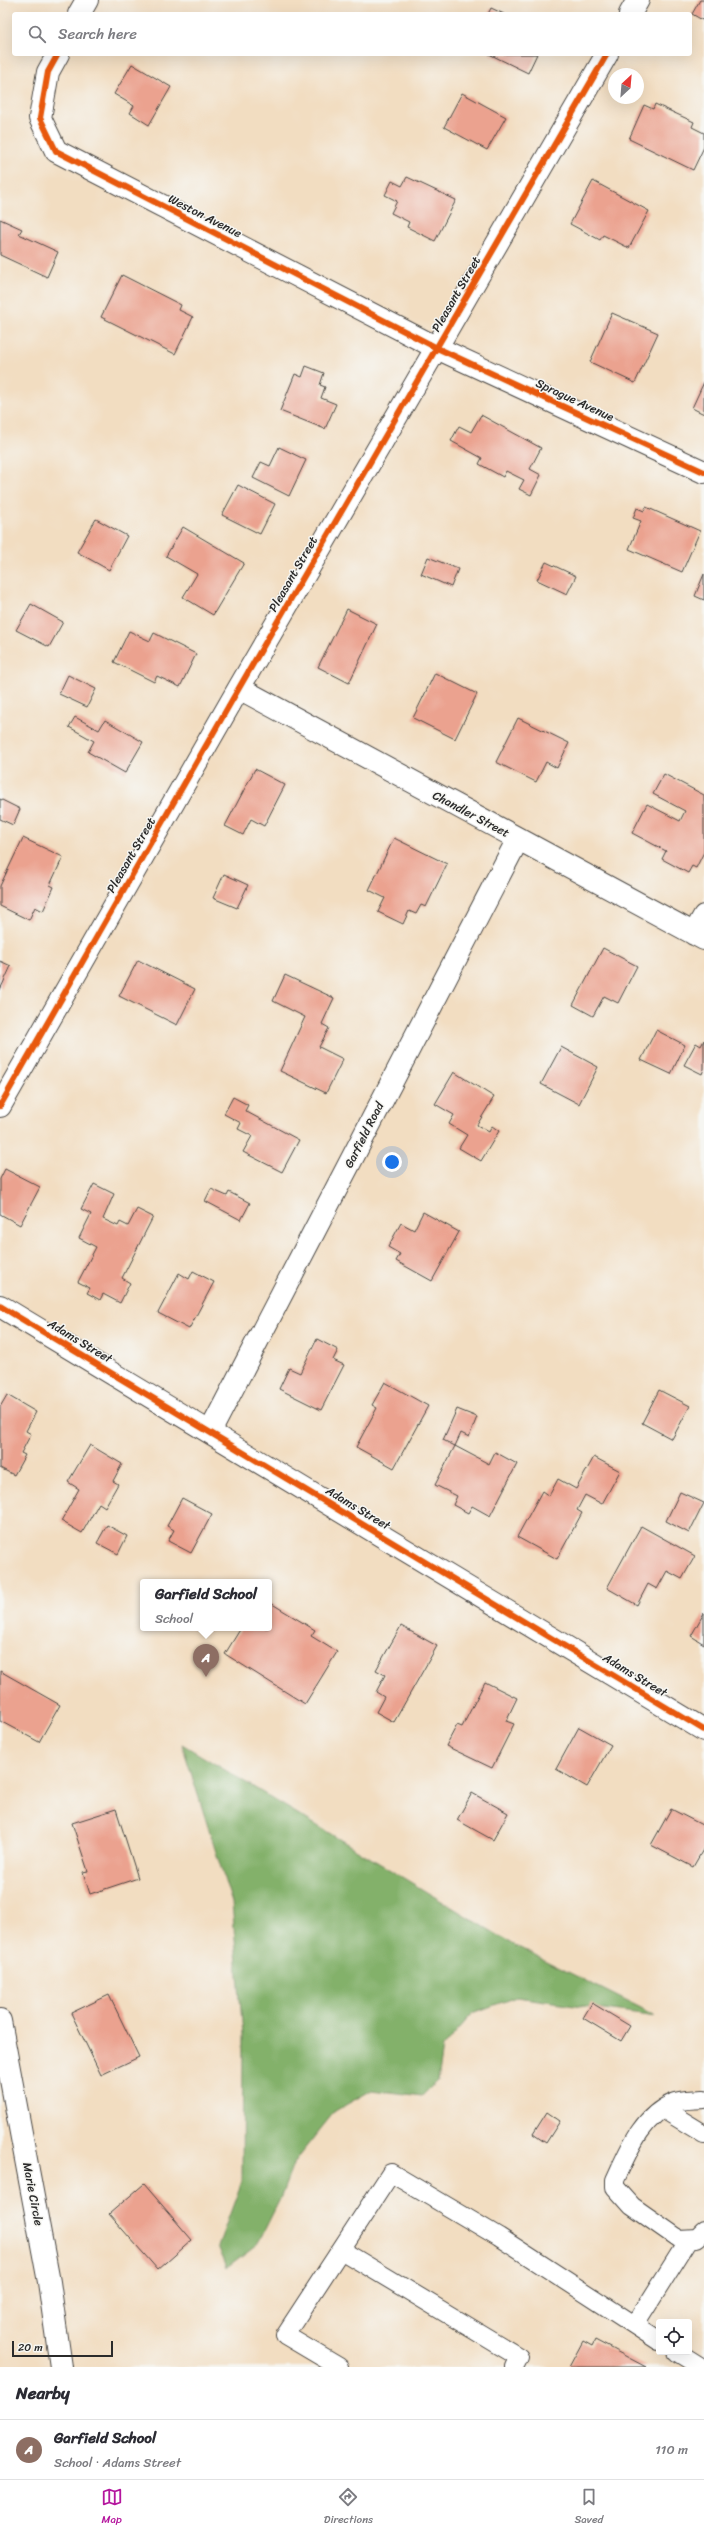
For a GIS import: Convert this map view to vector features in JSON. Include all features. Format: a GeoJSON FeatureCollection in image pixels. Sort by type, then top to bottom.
{"type":"FeatureCollection","features":[{"type":"Feature","properties":{"kind":"street"},"geometry":{"type":"LineString","coordinates":[[80,12],[87,0]]}},
{"type":"Feature","properties":{"kind":"street"},"geometry":{"type":"LineString","coordinates":[[631,12],[638,0]]}},
{"type":"Feature","properties":{"kind":"street","name":"Weston Avenue"},"geometry":{"type":"LineString","coordinates":[[57,56],[48,72],[40,118],[56,151],[437,348]]}},
{"type":"Feature","properties":{"kind":"street","name":"Pleasant Street"},"geometry":{"type":"LineString","coordinates":[[0,1106],[238,688],[606,56]]}},
{"type":"Feature","properties":{"kind":"street","name":"Sprague Avenue"},"geometry":{"type":"LineString","coordinates":[[437,348],[704,472]]}},
{"type":"Feature","properties":{"kind":"street","name":"Chandler Street"},"geometry":{"type":"LineString","coordinates":[[238,688],[518,839],[701,930]]}},
{"type":"Feature","properties":{"kind":"street","name":"Garfield Road"},"geometry":{"type":"LineString","coordinates":[[210,1432],[518,839]]}},
{"type":"Feature","properties":{"kind":"street","name":"Adams Street"},"geometry":{"type":"LineString","coordinates":[[0,1306],[704,1730]]}},
{"type":"Feature","properties":{"kind":"street","name":"Marie Circle"},"geometry":{"type":"LineString","coordinates":[[0,2021],[49,2282],[61,2367]]}},
{"type":"Feature","properties":{"kind":"lane"},"geometry":{"type":"LineString","coordinates":[[699,2238],[679,2239],[632,2206],[615,2187],[614,2180],[637,2135],[650,2117],[674,2103],[704,2099]]}},
{"type":"Feature","properties":{"kind":"lane"},"geometry":{"type":"LineString","coordinates":[[663,2109],[704,2134]]}},
{"type":"Feature","properties":{"kind":"lane"},"geometry":{"type":"LineString","coordinates":[[339,2367],[285,2335],[391,2173],[499,2237],[656,2339]]}},
{"type":"Feature","properties":{"kind":"lane"},"geometry":{"type":"LineString","coordinates":[[636,2325],[699,2238]]}},
{"type":"Feature","properties":{"kind":"lane"},"geometry":{"type":"LineString","coordinates":[[341,2250],[519,2357],[514,2367]]}},
{"type":"Feature","properties":{"kind":"lane"},"geometry":{"type":"LineString","coordinates":[[682,2355],[701,2367]]}},
{"type":"Feature","properties":{"kind":"green space"},"geometry":{"type":"Polygon","coordinates":[[[182,1744],[516,1946],[656,2016],[516,1997],[473,2013],[442,2048],[437,2081],[422,2096],[372,2090],[335,2111],[294,2162],[280,2199],[257,2245],[227,2268],[218,2246],[242,2181],[243,2035],[232,1903],[182,1744]]]}},
{"type":"Feature","properties":{"kind":"building"},"geometry":{"type":"Polygon","coordinates":[[[700,0],[704,0],[704,21],[692,14],[700,0]]]}},
{"type":"Feature","properties":{"kind":"building"},"geometry":{"type":"Polygon","coordinates":[[[491,8],[500,12],[489,12],[491,8]]]}},
{"type":"Feature","properties":{"kind":"building"},"geometry":{"type":"Polygon","coordinates":[[[493,56],[536,56],[528,73],[493,56]]]}},
{"type":"Feature","properties":{"kind":"building"},"geometry":{"type":"Polygon","coordinates":[[[132,64],[171,87],[149,125],[130,113],[134,106],[114,94],[132,64]]]}},
{"type":"Feature","properties":{"kind":"building"},"geometry":{"type":"Polygon","coordinates":[[[462,93],[506,117],[487,150],[444,127],[462,93]]]}},
{"type":"Feature","properties":{"kind":"building"},"geometry":{"type":"Polygon","coordinates":[[[655,104],[694,122],[692,127],[704,133],[704,147],[693,170],[629,139],[644,105],[653,109],[655,104]]]}},
{"type":"Feature","properties":{"kind":"building"},"geometry":{"type":"Polygon","coordinates":[[[407,177],[456,200],[435,241],[407,227],[409,222],[391,213],[397,201],[385,195],[392,181],[402,186],[407,177]]]}},
{"type":"Feature","properties":{"kind":"building"},"geometry":{"type":"Polygon","coordinates":[[[593,181],[649,211],[629,248],[603,235],[600,240],[570,224],[593,181]]]}},
{"type":"Feature","properties":{"kind":"building"},"geometry":{"type":"Polygon","coordinates":[[[0,219],[22,229],[19,234],[58,252],[47,277],[0,255],[0,219]]]}},
{"type":"Feature","properties":{"kind":"building"},"geometry":{"type":"Polygon","coordinates":[[[122,275],[181,305],[179,310],[193,317],[175,354],[101,317],[122,275]]]}},
{"type":"Feature","properties":{"kind":"building"},"geometry":{"type":"Polygon","coordinates":[[[612,313],[658,333],[635,383],[590,362],[612,313]]]}},
{"type":"Feature","properties":{"kind":"building"},"geometry":{"type":"Polygon","coordinates":[[[306,366],[324,373],[320,385],[325,387],[321,398],[336,404],[325,429],[280,411],[295,374],[302,377],[306,366]]]}},
{"type":"Feature","properties":{"kind":"building"},"geometry":{"type":"Polygon","coordinates":[[[704,382],[704,414],[692,408],[704,382]]]}},
{"type":"Feature","properties":{"kind":"building"},"geometry":{"type":"Polygon","coordinates":[[[481,415],[541,448],[530,469],[541,475],[531,495],[519,489],[524,480],[506,471],[503,477],[479,464],[482,458],[451,441],[459,426],[471,432],[481,415]]]}},
{"type":"Feature","properties":{"kind":"building"},"geometry":{"type":"Polygon","coordinates":[[[279,447],[306,460],[289,496],[253,478],[261,462],[270,466],[279,447]]]}},
{"type":"Feature","properties":{"kind":"building"},"geometry":{"type":"Polygon","coordinates":[[[238,485],[275,504],[260,534],[222,515],[238,485]]]}},
{"type":"Feature","properties":{"kind":"building"},"geometry":{"type":"Polygon","coordinates":[[[646,507],[700,531],[682,572],[629,549],[641,521],[633,518],[637,508],[644,511],[646,507]]]}},
{"type":"Feature","properties":{"kind":"building"},"geometry":{"type":"Polygon","coordinates":[[[96,519],[127,536],[109,570],[77,552],[96,519]]]}},
{"type":"Feature","properties":{"kind":"building"},"geometry":{"type":"Polygon","coordinates":[[[183,527],[244,563],[213,615],[183,597],[197,574],[166,556],[183,527]]]}},
{"type":"Feature","properties":{"kind":"building"},"geometry":{"type":"Polygon","coordinates":[[[428,557],[458,569],[451,587],[421,574],[428,557]]]}},
{"type":"Feature","properties":{"kind":"building"},"geometry":{"type":"Polygon","coordinates":[[[546,562],[576,576],[567,594],[537,580],[546,562]]]}},
{"type":"Feature","properties":{"kind":"building"},"geometry":{"type":"Polygon","coordinates":[[[704,574],[704,600],[695,596],[704,574]]]}},
{"type":"Feature","properties":{"kind":"building"},"geometry":{"type":"Polygon","coordinates":[[[31,604],[63,622],[49,647],[16,630],[31,604]]]}},
{"type":"Feature","properties":{"kind":"building"},"geometry":{"type":"Polygon","coordinates":[[[347,609],[377,624],[349,683],[318,667],[347,609]]]}},
{"type":"Feature","properties":{"kind":"building"},"geometry":{"type":"Polygon","coordinates":[[[129,631],[150,641],[154,633],[196,654],[180,687],[157,676],[154,682],[114,662],[129,631]]]}},
{"type":"Feature","properties":{"kind":"building"},"geometry":{"type":"Polygon","coordinates":[[[435,673],[477,694],[455,739],[413,718],[435,673]]]}},
{"type":"Feature","properties":{"kind":"building"},"geometry":{"type":"Polygon","coordinates":[[[68,675],[96,689],[87,707],[59,694],[68,675]]]}},
{"type":"Feature","properties":{"kind":"building"},"geometry":{"type":"Polygon","coordinates":[[[75,717],[99,730],[105,720],[143,742],[125,773],[88,752],[94,741],[69,727],[75,717]]]}},
{"type":"Feature","properties":{"kind":"building"},"geometry":{"type":"Polygon","coordinates":[[[518,718],[569,743],[557,768],[546,762],[536,782],[496,762],[518,718]]]}},
{"type":"Feature","properties":{"kind":"building"},"geometry":{"type":"Polygon","coordinates":[[[255,769],[285,785],[264,826],[251,819],[243,835],[225,826],[255,769]]]}},
{"type":"Feature","properties":{"kind":"building"},"geometry":{"type":"Polygon","coordinates":[[[664,774],[704,795],[704,852],[696,868],[692,866],[688,873],[662,859],[666,851],[632,833],[647,804],[680,821],[685,811],[653,794],[664,774]]]}},
{"type":"Feature","properties":{"kind":"building"},"geometry":{"type":"Polygon","coordinates":[[[0,799],[20,809],[13,825],[0,819],[0,799]]]}},
{"type":"Feature","properties":{"kind":"building"},"geometry":{"type":"Polygon","coordinates":[[[23,838],[63,857],[50,885],[54,887],[43,911],[35,907],[29,920],[0,906],[0,886],[23,838]]]}},
{"type":"Feature","properties":{"kind":"building"},"geometry":{"type":"Polygon","coordinates":[[[394,838],[447,864],[426,907],[421,905],[416,914],[409,911],[403,924],[378,912],[385,898],[369,890],[394,838]]]}},
{"type":"Feature","properties":{"kind":"building"},"geometry":{"type":"Polygon","coordinates":[[[224,874],[248,885],[237,908],[213,898],[224,874]]]}},
{"type":"Feature","properties":{"kind":"building"},"geometry":{"type":"Polygon","coordinates":[[[603,948],[637,966],[618,1003],[604,996],[593,1016],[573,1005],[603,948]]]}},
{"type":"Feature","properties":{"kind":"building"},"geometry":{"type":"Polygon","coordinates":[[[138,960],[195,989],[177,1025],[119,996],[138,960]]]}},
{"type":"Feature","properties":{"kind":"building"},"geometry":{"type":"Polygon","coordinates":[[[0,961],[11,966],[0,990],[0,961]]]}},
{"type":"Feature","properties":{"kind":"building"},"geometry":{"type":"Polygon","coordinates":[[[285,975],[334,998],[322,1024],[329,1028],[319,1047],[343,1059],[326,1093],[280,1071],[305,1017],[273,1001],[285,975]]]}},
{"type":"Feature","properties":{"kind":"building"},"geometry":{"type":"Polygon","coordinates":[[[656,1030],[685,1045],[671,1074],[641,1060],[656,1030]]]}},
{"type":"Feature","properties":{"kind":"building"},"geometry":{"type":"Polygon","coordinates":[[[704,1040],[704,1069],[702,1074],[684,1065],[696,1043],[701,1046],[704,1040]]]}},
{"type":"Feature","properties":{"kind":"building"},"geometry":{"type":"Polygon","coordinates":[[[561,1047],[598,1067],[579,1104],[541,1084],[561,1047]]]}},
{"type":"Feature","properties":{"kind":"building"},"geometry":{"type":"Polygon","coordinates":[[[454,1072],[494,1097],[477,1125],[489,1132],[492,1126],[499,1131],[481,1161],[459,1148],[467,1135],[449,1124],[454,1115],[435,1104],[454,1072]]]}},
{"type":"Feature","properties":{"kind":"building"},"geometry":{"type":"Polygon","coordinates":[[[233,1097],[248,1105],[245,1111],[299,1140],[282,1172],[243,1152],[252,1136],[238,1129],[241,1123],[224,1114],[233,1097]]]}},
{"type":"Feature","properties":{"kind":"building"},"geometry":{"type":"Polygon","coordinates":[[[5,1169],[40,1187],[20,1225],[0,1214],[0,1179],[5,1169]]]}},
{"type":"Feature","properties":{"kind":"building"},"geometry":{"type":"Polygon","coordinates":[[[94,1184],[114,1194],[103,1219],[118,1226],[120,1222],[128,1226],[137,1209],[153,1217],[122,1278],[130,1283],[120,1303],[103,1294],[100,1300],[87,1293],[90,1288],[78,1282],[96,1247],[79,1238],[91,1214],[81,1209],[94,1184]]]}},
{"type":"Feature","properties":{"kind":"building"},"geometry":{"type":"Polygon","coordinates":[[[211,1189],[227,1196],[229,1192],[250,1203],[241,1220],[205,1201],[211,1189]]]}},
{"type":"Feature","properties":{"kind":"building"},"geometry":{"type":"Polygon","coordinates":[[[423,1212],[459,1232],[432,1281],[396,1261],[400,1254],[388,1247],[401,1223],[414,1230],[423,1212]]]}},
{"type":"Feature","properties":{"kind":"building"},"geometry":{"type":"Polygon","coordinates":[[[193,1271],[214,1282],[189,1329],[158,1313],[179,1273],[189,1279],[193,1271]]]}},
{"type":"Feature","properties":{"kind":"building"},"geometry":{"type":"Polygon","coordinates":[[[317,1339],[338,1350],[333,1360],[344,1365],[321,1410],[279,1389],[289,1368],[300,1373],[317,1339]]]}},
{"type":"Feature","properties":{"kind":"building"},"geometry":{"type":"Polygon","coordinates":[[[385,1382],[428,1406],[394,1468],[356,1447],[377,1408],[372,1405],[385,1382]]]}},
{"type":"Feature","properties":{"kind":"building"},"geometry":{"type":"Polygon","coordinates":[[[659,1390],[690,1406],[672,1439],[642,1423],[659,1390]]]}},
{"type":"Feature","properties":{"kind":"building"},"geometry":{"type":"Polygon","coordinates":[[[7,1395],[36,1412],[26,1431],[31,1434],[21,1453],[25,1455],[14,1475],[0,1468],[0,1407],[7,1395]]]}},
{"type":"Feature","properties":{"kind":"building"},"geometry":{"type":"Polygon","coordinates":[[[457,1409],[477,1417],[469,1437],[461,1433],[455,1446],[443,1440],[457,1409]]]}},
{"type":"Feature","properties":{"kind":"building"},"geometry":{"type":"Polygon","coordinates":[[[90,1445],[122,1464],[113,1481],[118,1484],[105,1507],[99,1503],[82,1533],[61,1521],[79,1489],[68,1482],[90,1445]]]}},
{"type":"Feature","properties":{"kind":"building"},"geometry":{"type":"Polygon","coordinates":[[[455,1446],[489,1464],[495,1452],[517,1464],[490,1516],[472,1506],[468,1513],[453,1505],[457,1496],[435,1485],[455,1446]]]}},
{"type":"Feature","properties":{"kind":"building"},"geometry":{"type":"Polygon","coordinates":[[[594,1457],[620,1471],[602,1504],[585,1495],[577,1510],[582,1513],[557,1559],[517,1537],[542,1491],[549,1496],[558,1479],[576,1489],[594,1457]]]}},
{"type":"Feature","properties":{"kind":"building"},"geometry":{"type":"Polygon","coordinates":[[[680,1492],[704,1503],[689,1533],[666,1521],[680,1492]]]}},
{"type":"Feature","properties":{"kind":"building"},"geometry":{"type":"Polygon","coordinates":[[[182,1498],[212,1514],[191,1553],[168,1541],[174,1530],[167,1526],[182,1498]]]}},
{"type":"Feature","properties":{"kind":"building"},"geometry":{"type":"Polygon","coordinates":[[[107,1525],[127,1536],[118,1554],[97,1543],[107,1525]]]}},
{"type":"Feature","properties":{"kind":"building"},"geometry":{"type":"Polygon","coordinates":[[[641,1526],[695,1556],[682,1579],[667,1571],[657,1589],[648,1584],[637,1605],[607,1588],[641,1526]]]}},
{"type":"Feature","properties":{"kind":"building"},"geometry":{"type":"Polygon","coordinates":[[[272,1604],[315,1630],[311,1636],[337,1652],[305,1704],[225,1654],[239,1631],[272,1631],[272,1604]]]}},
{"type":"Feature","properties":{"kind":"building"},"geometry":{"type":"Polygon","coordinates":[[[704,1613],[704,1644],[691,1636],[704,1613]]]}},
{"type":"Feature","properties":{"kind":"building"},"geometry":{"type":"Polygon","coordinates":[[[401,1626],[437,1646],[394,1722],[376,1712],[384,1697],[376,1692],[385,1675],[376,1670],[401,1626]]]}},
{"type":"Feature","properties":{"kind":"building"},"geometry":{"type":"Polygon","coordinates":[[[0,1671],[60,1705],[39,1742],[0,1721],[0,1671]]]}},
{"type":"Feature","properties":{"kind":"building"},"geometry":{"type":"Polygon","coordinates":[[[485,1682],[517,1698],[506,1721],[514,1724],[492,1768],[446,1746],[457,1725],[462,1727],[485,1682]]]}},
{"type":"Feature","properties":{"kind":"building"},"geometry":{"type":"Polygon","coordinates":[[[579,1727],[611,1745],[587,1787],[556,1769],[579,1727]]]}},
{"type":"Feature","properties":{"kind":"building"},"geometry":{"type":"Polygon","coordinates":[[[472,1793],[508,1813],[493,1840],[457,1820],[472,1793]]]}},
{"type":"Feature","properties":{"kind":"building"},"geometry":{"type":"Polygon","coordinates":[[[116,1809],[138,1878],[90,1894],[83,1872],[88,1871],[72,1823],[116,1809]]]}},
{"type":"Feature","properties":{"kind":"building"},"geometry":{"type":"Polygon","coordinates":[[[671,1809],[704,1826],[704,1848],[693,1867],[651,1845],[671,1809]]]}},
{"type":"Feature","properties":{"kind":"building"},"geometry":{"type":"Polygon","coordinates":[[[109,1995],[139,2057],[101,2075],[71,2013],[109,1995]]]}},
{"type":"Feature","properties":{"kind":"building"},"geometry":{"type":"Polygon","coordinates":[[[592,2003],[630,2026],[621,2041],[583,2018],[592,2003]]]}},
{"type":"Feature","properties":{"kind":"building"},"geometry":{"type":"Polygon","coordinates":[[[547,2112],[560,2121],[546,2143],[533,2134],[547,2112]]]}},
{"type":"Feature","properties":{"kind":"building"},"geometry":{"type":"Polygon","coordinates":[[[144,2184],[192,2240],[158,2270],[109,2214],[144,2184]]]}},
{"type":"Feature","properties":{"kind":"building"},"geometry":{"type":"Polygon","coordinates":[[[595,2340],[646,2367],[569,2367],[583,2341],[592,2346],[595,2340]]]}},
{"type":"Feature","properties":{"kind":"cycle path"},"geometry":{"type":"LineString","coordinates":[[57,56],[48,72],[40,118],[56,151],[437,348],[704,472]]}},
{"type":"Feature","properties":{"kind":"cycle path"},"geometry":{"type":"LineString","coordinates":[[0,1106],[239,688],[606,56]]}},
{"type":"Feature","properties":{"kind":"cycle path"},"geometry":{"type":"LineString","coordinates":[[0,1306],[704,1730]]}},
{"type":"Feature","properties":{"kind":"place","name":"Garfield School"},"geometry":{"type":"Point","coordinates":[206,1677]}}]}
